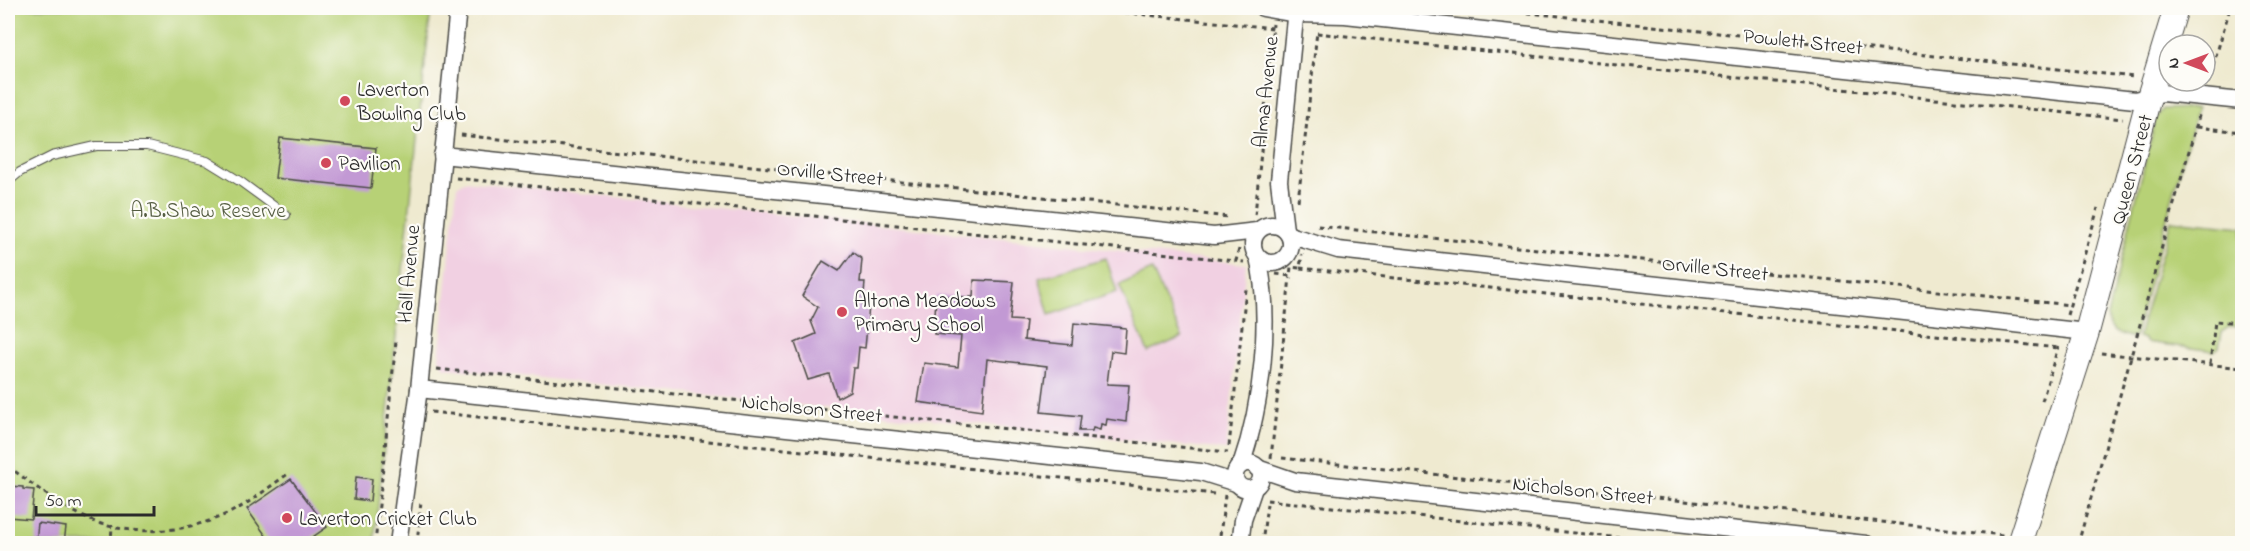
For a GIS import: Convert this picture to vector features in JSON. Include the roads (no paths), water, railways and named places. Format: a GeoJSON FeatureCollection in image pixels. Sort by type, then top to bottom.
{"type":"FeatureCollection","features":[{"type":"Feature","properties":{"kind":"main road","name":"Queen Street"},"geometry":{"type":"LineString","coordinates":[[2036,543],[2087,341],[2139,98],[2176,8]]}},
{"type":"Feature","properties":{"kind":"main road","name":"Queen Street"},"geometry":{"type":"LineString","coordinates":[[2019,543],[2087,341]]}},
{"type":"Feature","properties":{"kind":"street","name":"Hall Avenue"},"geometry":{"type":"LineString","coordinates":[[398,543],[419,389],[458,8]]}},
{"type":"Feature","properties":{"kind":"street","name":"Powlett Street"},"geometry":{"type":"LineString","coordinates":[[1269,9],[1319,12],[2139,98],[2162,93],[2242,101]]}},
{"type":"Feature","properties":{"kind":"street","name":"Alma Avenue"},"geometry":{"type":"LineString","coordinates":[[1240,543],[1252,432],[1259,398],[1269,251],[1279,181],[1296,11]]}},
{"type":"Feature","properties":{"kind":"street","name":"Orville Street"},"geometry":{"type":"LineString","coordinates":[[442,155],[1214,236],[1269,251],[1338,250],[2063,329],[2087,341]]}},
{"type":"Feature","properties":{"kind":"street","name":"Nicholson Street"},"geometry":{"type":"LineString","coordinates":[[419,389],[1866,543]]}},
{"type":"Feature","properties":{"kind":"lane"},"geometry":{"type":"LineString","coordinates":[[8,182],[20,172],[51,156],[96,146],[147,146],[207,161],[241,182],[286,215]]}},
{"type":"Feature","properties":{"kind":"place","name":"Laverton Bowling Club"},"geometry":{"type":"Point","coordinates":[345,101]}},
{"type":"Feature","properties":{"kind":"place","name":"Pavilion"},"geometry":{"type":"Point","coordinates":[326,163]}},
{"type":"Feature","properties":{"kind":"place","name":"Altona Meadows Primary School"},"geometry":{"type":"Point","coordinates":[842,312]}},
{"type":"Feature","properties":{"kind":"place","name":"Laverton Cricket Club"},"geometry":{"type":"Point","coordinates":[287,518]}},
{"type":"Feature","properties":{"kind":"park label","name":"A.B.Shaw Reserve"},"geometry":{"type":"Point","coordinates":[208,210]}}]}
